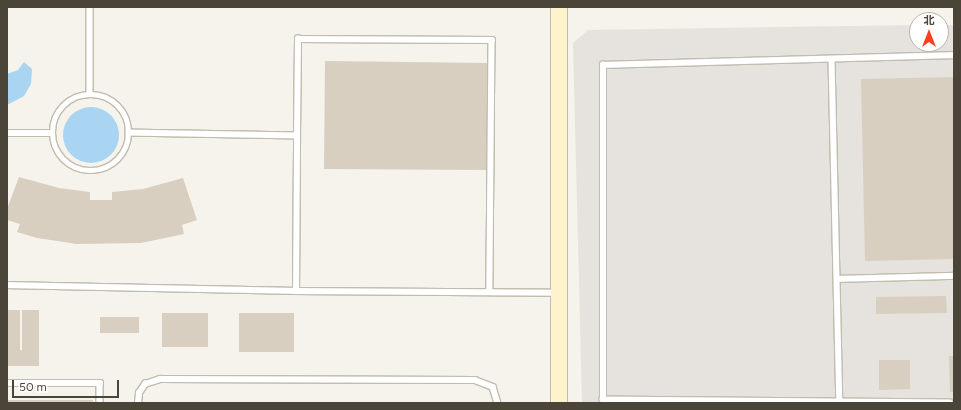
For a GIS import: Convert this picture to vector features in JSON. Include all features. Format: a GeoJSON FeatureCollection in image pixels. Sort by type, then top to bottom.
{"type":"FeatureCollection","features":[{"type":"Feature","properties":{"kind":"street"},"geometry":{"type":"LineString","coordinates":[[559,7],[559,403]]}},
{"type":"Feature","properties":{"kind":"lane"},"geometry":{"type":"LineString","coordinates":[[90,7],[90,94]]}},
{"type":"Feature","properties":{"kind":"lane"},"geometry":{"type":"LineString","coordinates":[[296,291],[298,39],[492,40],[490,292]]}},
{"type":"Feature","properties":{"kind":"lane"},"geometry":{"type":"LineString","coordinates":[[950,403],[603,400],[603,65],[954,55]]}},
{"type":"Feature","properties":{"kind":"lane"},"geometry":{"type":"LineString","coordinates":[[832,59],[840,402]]}},
{"type":"Feature","properties":{"kind":"lane"},"geometry":{"type":"LineString","coordinates":[[90,94],[99,95],[116,104],[126,119],[129,133],[127,146],[117,161],[100,170],[91,171],[73,167],[66,162],[55,147],[52,133],[54,120],[65,104],[76,97],[90,94]]}},
{"type":"Feature","properties":{"kind":"lane"},"geometry":{"type":"LineString","coordinates":[[7,133],[52,133]]}},
{"type":"Feature","properties":{"kind":"lane"},"geometry":{"type":"LineString","coordinates":[[129,133],[297,136]]}},
{"type":"Feature","properties":{"kind":"lane"},"geometry":{"type":"LineString","coordinates":[[837,279],[954,276]]}},
{"type":"Feature","properties":{"kind":"lane"},"geometry":{"type":"LineString","coordinates":[[7,285],[296,291],[559,293]]}},
{"type":"Feature","properties":{"kind":"lane"},"geometry":{"type":"LineString","coordinates":[[138,403],[142,388],[150,381],[176,379],[482,381],[493,387],[498,403]]}},
{"type":"Feature","properties":{"kind":"lane"},"geometry":{"type":"LineString","coordinates":[[7,382],[100,382],[100,403]]}},
{"type":"Feature","properties":{"kind":"shaded area"},"geometry":{"type":"Polygon","coordinates":[[[909,25],[909,52],[949,52],[949,25],[954,25],[954,403],[582,403],[573,43],[588,30],[909,25]]]}},
{"type":"Feature","properties":{"kind":"water"},"geometry":{"type":"Polygon","coordinates":[[[24,62],[32,69],[31,84],[24,96],[7,105],[7,74],[18,70],[24,62]]]}},
{"type":"Feature","properties":{"kind":"water"},"geometry":{"type":"Polygon","coordinates":[[[91,107],[102,109],[111,115],[117,124],[119,135],[117,146],[111,155],[102,161],[91,163],[80,161],[71,155],[65,146],[63,135],[65,124],[71,115],[80,109],[91,107]]]}},
{"type":"Feature","properties":{"kind":"building"},"geometry":{"type":"Polygon","coordinates":[[[325,61],[488,63],[487,170],[324,169],[325,61]]]}},
{"type":"Feature","properties":{"kind":"building"},"geometry":{"type":"Polygon","coordinates":[[[954,77],[954,259],[865,261],[861,79],[954,77]]]}},
{"type":"Feature","properties":{"kind":"building"},"geometry":{"type":"Polygon","coordinates":[[[19,177],[59,188],[90,192],[90,200],[112,200],[112,192],[143,189],[183,178],[197,220],[182,225],[184,234],[141,243],[77,244],[37,238],[17,232],[20,224],[7,220],[7,209],[19,177]]]}},
{"type":"Feature","properties":{"kind":"building"},"geometry":{"type":"Polygon","coordinates":[[[946,296],[947,313],[876,314],[876,297],[946,296]]]}},
{"type":"Feature","properties":{"kind":"building"},"geometry":{"type":"Polygon","coordinates":[[[7,310],[20,310],[20,350],[22,350],[22,310],[39,310],[39,366],[7,366],[7,310]]]}},
{"type":"Feature","properties":{"kind":"building"},"geometry":{"type":"Polygon","coordinates":[[[162,313],[208,313],[208,347],[162,347],[162,313]]]}},
{"type":"Feature","properties":{"kind":"building"},"geometry":{"type":"Polygon","coordinates":[[[239,313],[294,313],[294,352],[239,352],[239,313]]]}},
{"type":"Feature","properties":{"kind":"building"},"geometry":{"type":"Polygon","coordinates":[[[100,317],[139,317],[139,333],[100,333],[100,317]]]}},
{"type":"Feature","properties":{"kind":"building"},"geometry":{"type":"Polygon","coordinates":[[[949,356],[954,356],[954,392],[950,392],[949,356]]]}},
{"type":"Feature","properties":{"kind":"building"},"geometry":{"type":"Polygon","coordinates":[[[879,360],[910,360],[910,389],[879,390],[879,360]]]}},
{"type":"Feature","properties":{"kind":"building"},"geometry":{"type":"Polygon","coordinates":[[[7,400],[93,400],[93,403],[7,403],[7,400]]]}}]}
